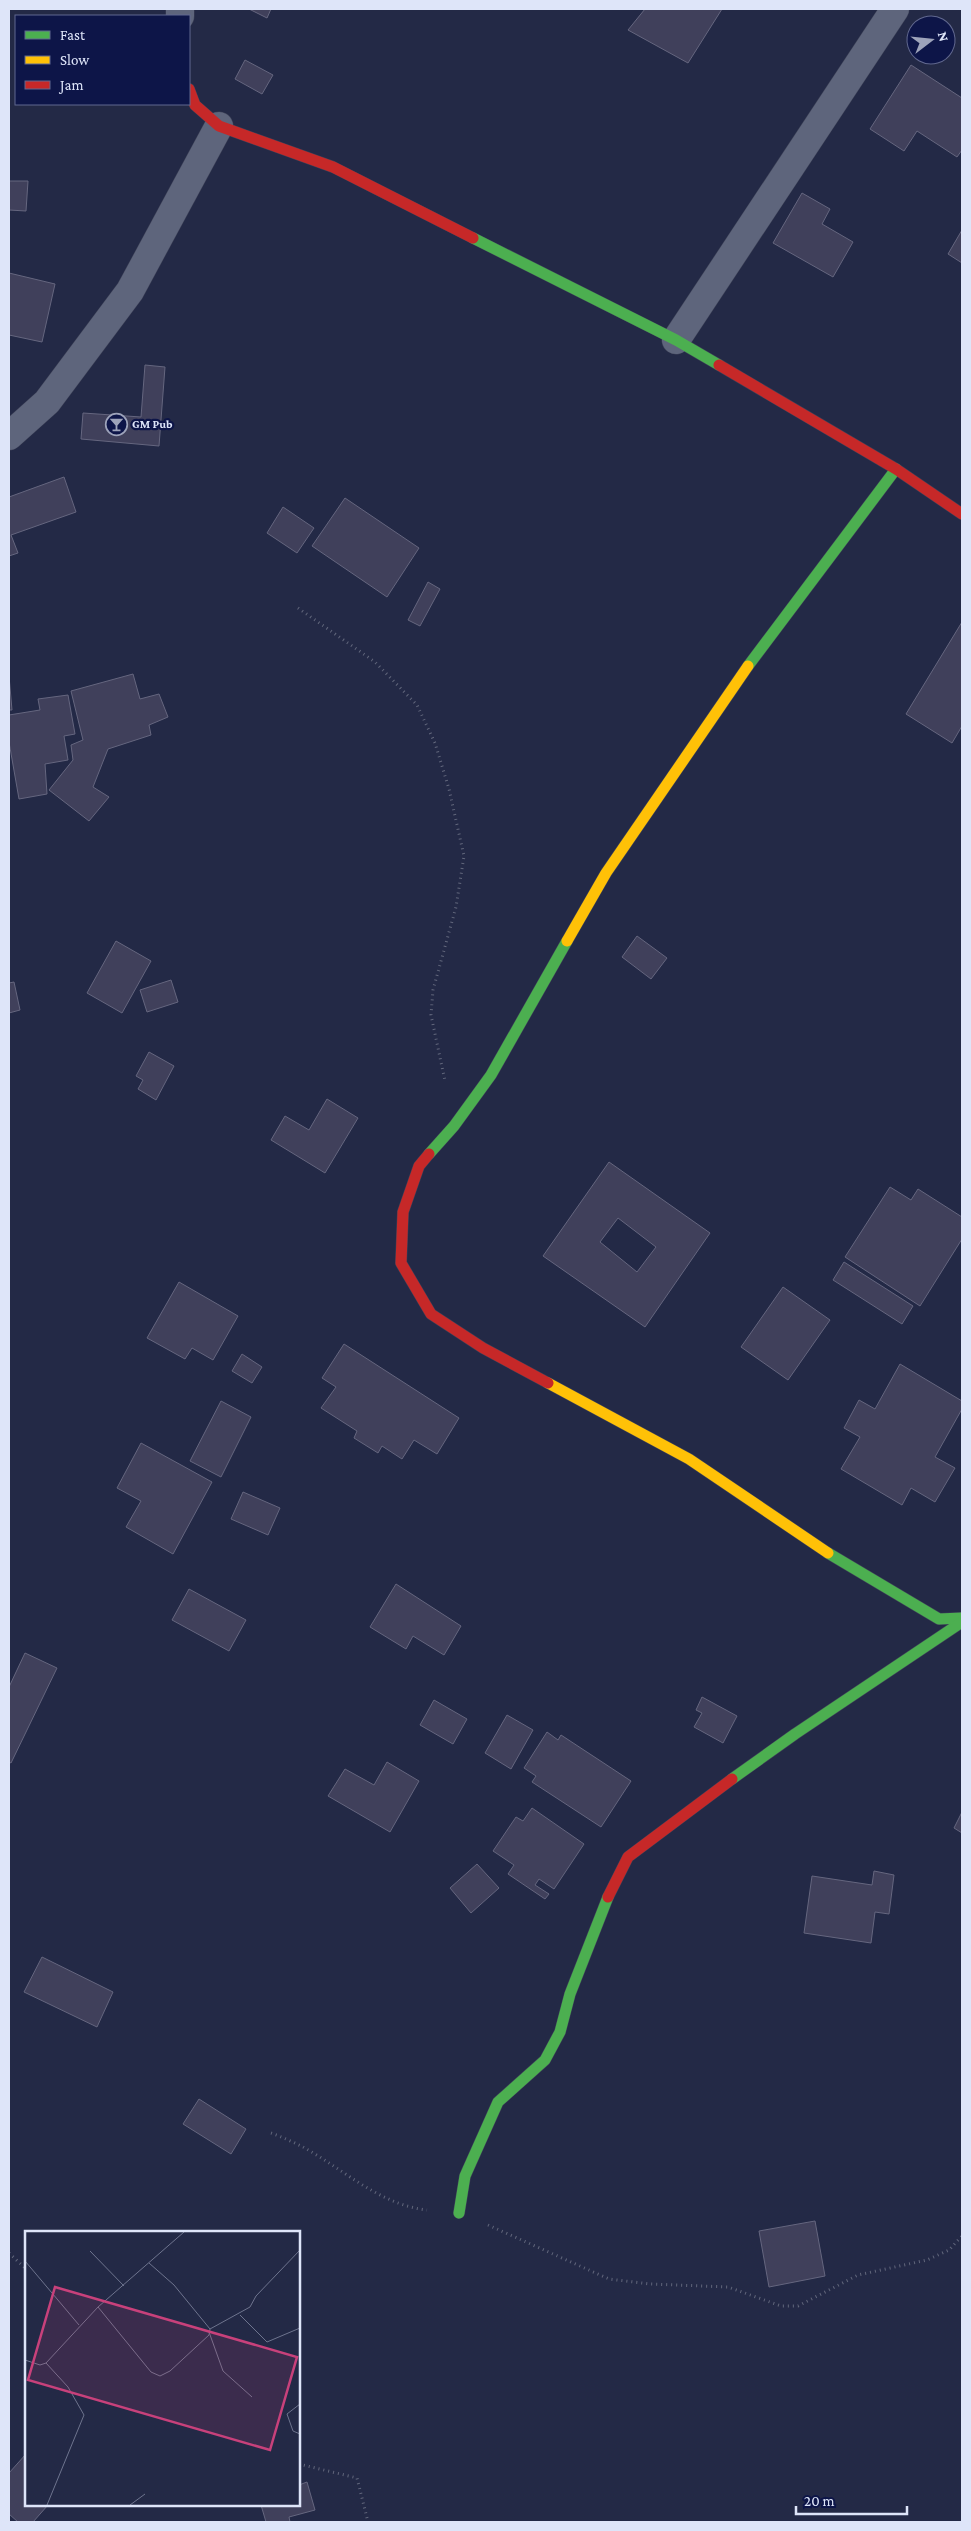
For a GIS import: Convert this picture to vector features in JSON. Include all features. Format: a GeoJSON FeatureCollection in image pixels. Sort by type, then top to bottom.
{"type":"FeatureCollection","features":[{"type":"Feature","properties":{"kind":"street"},"geometry":{"type":"LineString","coordinates":[[676,340],[894,9]]}},
{"type":"Feature","properties":{"kind":"street"},"geometry":{"type":"LineString","coordinates":[[190,92],[195,104],[218,126],[333,168],[676,340],[896,469],[962,514]]}},
{"type":"Feature","properties":{"kind":"street"},"geometry":{"type":"LineString","coordinates":[[9,436],[47,402],[130,291],[218,126]]}},
{"type":"Feature","properties":{"kind":"street"},"geometry":{"type":"LineString","coordinates":[[896,469],[740,675],[606,873],[491,1075],[454,1126],[419,1166],[403,1212],[402,1263],[431,1314],[483,1348],[689,1460],[817,1546],[939,1619],[962,1618]]}},
{"type":"Feature","properties":{"kind":"street"},"geometry":{"type":"LineString","coordinates":[[459,2213],[465,2176],[498,2102],[544,2060],[560,2032],[570,1994],[605,1903],[628,1857],[658,1832],[795,1734],[962,1622]]}},
{"type":"Feature","properties":{"kind":"path"},"geometry":{"type":"LineString","coordinates":[[298,608],[375,662],[417,705],[435,743],[449,789],[464,856],[456,907],[433,990],[431,1015],[454,1126]]}},
{"type":"Feature","properties":{"kind":"path"},"geometry":{"type":"LineString","coordinates":[[272,2133],[303,2147],[388,2198],[412,2208],[459,2213],[507,2232],[609,2279],[650,2284],[728,2287],[781,2306],[798,2306],[858,2275],[927,2260],[949,2250],[962,2236]]}},
{"type":"Feature","properties":{"kind":"path"},"geometry":{"type":"LineString","coordinates":[[9,2253],[25,2268]]}},
{"type":"Feature","properties":{"kind":"path"},"geometry":{"type":"LineString","coordinates":[[300,2464],[357,2478],[368,2522]]}},
{"type":"Feature","properties":{"kind":"building"},"geometry":{"type":"Polygon","coordinates":[[[249,9],[271,9],[267,18],[249,9]]]}},
{"type":"Feature","properties":{"kind":"building"},"geometry":{"type":"Polygon","coordinates":[[[645,9],[722,9],[688,63],[628,30],[645,9]]]}},
{"type":"Feature","properties":{"kind":"building"},"geometry":{"type":"Polygon","coordinates":[[[245,60],[273,75],[262,94],[235,79],[245,60]]]}},
{"type":"Feature","properties":{"kind":"building"},"geometry":{"type":"Polygon","coordinates":[[[911,65],[962,98],[962,150],[957,157],[917,131],[904,151],[870,129],[911,65]]]}},
{"type":"Feature","properties":{"kind":"building"},"geometry":{"type":"Polygon","coordinates":[[[9,181],[28,181],[26,211],[9,210],[9,181]]]}},
{"type":"Feature","properties":{"kind":"building"},"geometry":{"type":"Polygon","coordinates":[[[802,193],[830,209],[822,224],[853,242],[833,277],[773,243],[802,193]]]}},
{"type":"Feature","properties":{"kind":"building"},"geometry":{"type":"Polygon","coordinates":[[[962,230],[962,263],[948,254],[962,230]]]}},
{"type":"Feature","properties":{"kind":"building"},"geometry":{"type":"Polygon","coordinates":[[[9,273],[55,284],[42,342],[9,335],[9,273]]]}},
{"type":"Feature","properties":{"kind":"building"},"geometry":{"type":"Polygon","coordinates":[[[145,365],[165,367],[159,446],[81,439],[83,413],[141,417],[145,365]]]}},
{"type":"Feature","properties":{"kind":"building"},"geometry":{"type":"Polygon","coordinates":[[[64,477],[76,512],[11,535],[18,553],[9,556],[9,497],[64,477]]]}},
{"type":"Feature","properties":{"kind":"building"},"geometry":{"type":"Polygon","coordinates":[[[345,498],[419,548],[387,597],[312,546],[345,498]]]}},
{"type":"Feature","properties":{"kind":"building"},"geometry":{"type":"Polygon","coordinates":[[[283,507],[314,528],[297,553],[267,533],[283,507]]]}},
{"type":"Feature","properties":{"kind":"building"},"geometry":{"type":"Polygon","coordinates":[[[428,582],[440,589],[420,626],[408,620],[428,582]]]}},
{"type":"Feature","properties":{"kind":"building"},"geometry":{"type":"Polygon","coordinates":[[[962,622],[962,726],[952,743],[906,714],[962,622]]]}},
{"type":"Feature","properties":{"kind":"building"},"geometry":{"type":"Polygon","coordinates":[[[133,674],[140,699],[159,694],[168,717],[149,725],[151,735],[108,749],[93,787],[109,797],[89,821],[49,790],[73,760],[71,745],[83,740],[71,691],[133,674]]]}},
{"type":"Feature","properties":{"kind":"building"},"geometry":{"type":"Polygon","coordinates":[[[9,676],[12,710],[9,710],[9,676]]]}},
{"type":"Feature","properties":{"kind":"building"},"geometry":{"type":"Polygon","coordinates":[[[68,695],[75,734],[64,736],[68,760],[45,764],[47,794],[19,799],[9,742],[9,715],[40,710],[38,699],[68,695]]]}},
{"type":"Feature","properties":{"kind":"building"},"geometry":{"type":"Polygon","coordinates":[[[637,936],[667,958],[651,979],[622,957],[637,936]]]}},
{"type":"Feature","properties":{"kind":"building"},"geometry":{"type":"Polygon","coordinates":[[[116,941],[151,961],[122,1013],[87,993],[116,941]]]}},
{"type":"Feature","properties":{"kind":"building"},"geometry":{"type":"Polygon","coordinates":[[[171,980],[178,1002],[147,1012],[140,990],[171,980]]]}},
{"type":"Feature","properties":{"kind":"building"},"geometry":{"type":"Polygon","coordinates":[[[14,982],[20,1010],[9,1013],[9,983],[14,982]]]}},
{"type":"Feature","properties":{"kind":"building"},"geometry":{"type":"Polygon","coordinates":[[[149,1052],[174,1066],[156,1100],[138,1089],[143,1080],[136,1076],[149,1052]]]}},
{"type":"Feature","properties":{"kind":"building"},"geometry":{"type":"Polygon","coordinates":[[[327,1099],[358,1118],[325,1173],[271,1140],[285,1116],[309,1130],[327,1099]]]}},
{"type":"Feature","properties":{"kind":"building"},"geometry":{"type":"Polygon","coordinates":[[[609,1162],[710,1233],[645,1327],[543,1256],[609,1162]],[[618,1218],[600,1242],[637,1272],[656,1247],[618,1218]]]}},
{"type":"Feature","properties":{"kind":"building"},"geometry":{"type":"Polygon","coordinates":[[[890,1187],[911,1200],[918,1189],[962,1217],[962,1239],[920,1306],[845,1257],[890,1187]]]}},
{"type":"Feature","properties":{"kind":"building"},"geometry":{"type":"Polygon","coordinates":[[[844,1262],[913,1306],[902,1324],[833,1280],[844,1262]]]}},
{"type":"Feature","properties":{"kind":"building"},"geometry":{"type":"Polygon","coordinates":[[[179,1282],[238,1316],[213,1360],[192,1348],[185,1359],[147,1338],[179,1282]]]}},
{"type":"Feature","properties":{"kind":"building"},"geometry":{"type":"Polygon","coordinates":[[[783,1287],[830,1320],[788,1380],[741,1347],[783,1287]]]}},
{"type":"Feature","properties":{"kind":"building"},"geometry":{"type":"Polygon","coordinates":[[[344,1344],[459,1418],[437,1454],[414,1440],[402,1459],[382,1446],[378,1453],[354,1438],[357,1431],[321,1408],[336,1387],[322,1378],[344,1344]]]}},
{"type":"Feature","properties":{"kind":"building"},"geometry":{"type":"Polygon","coordinates":[[[242,1354],[262,1367],[252,1383],[232,1371],[242,1354]]]}},
{"type":"Feature","properties":{"kind":"building"},"geometry":{"type":"Polygon","coordinates":[[[900,1364],[962,1401],[962,1409],[935,1457],[955,1468],[935,1502],[911,1488],[902,1505],[841,1469],[860,1437],[844,1428],[859,1400],[875,1409],[900,1364]]]}},
{"type":"Feature","properties":{"kind":"building"},"geometry":{"type":"Polygon","coordinates":[[[221,1401],[251,1417],[221,1477],[190,1461],[221,1401]]]}},
{"type":"Feature","properties":{"kind":"building"},"geometry":{"type":"Polygon","coordinates":[[[141,1443],[212,1482],[173,1554],[126,1527],[141,1501],[117,1488],[141,1443]]]}},
{"type":"Feature","properties":{"kind":"building"},"geometry":{"type":"Polygon","coordinates":[[[243,1492],[280,1508],[268,1535],[231,1519],[243,1492]]]}},
{"type":"Feature","properties":{"kind":"building"},"geometry":{"type":"Polygon","coordinates":[[[396,1584],[461,1626],[444,1655],[413,1636],[406,1649],[370,1627],[396,1584]]]}},
{"type":"Feature","properties":{"kind":"building"},"geometry":{"type":"Polygon","coordinates":[[[189,1589],[246,1620],[229,1651],[172,1620],[189,1589]]]}},
{"type":"Feature","properties":{"kind":"building"},"geometry":{"type":"Polygon","coordinates":[[[25,1653],[57,1668],[11,1763],[9,1762],[9,1687],[25,1653]]]}},
{"type":"Feature","properties":{"kind":"building"},"geometry":{"type":"Polygon","coordinates":[[[702,1697],[737,1716],[723,1743],[694,1727],[702,1713],[696,1710],[702,1697]]]}},
{"type":"Feature","properties":{"kind":"building"},"geometry":{"type":"Polygon","coordinates":[[[434,1700],[467,1719],[453,1744],[420,1725],[434,1700]]]}},
{"type":"Feature","properties":{"kind":"building"},"geometry":{"type":"Polygon","coordinates":[[[507,1715],[533,1730],[511,1769],[485,1753],[507,1715]]]}},
{"type":"Feature","properties":{"kind":"building"},"geometry":{"type":"Polygon","coordinates":[[[547,1732],[558,1740],[561,1735],[631,1781],[601,1827],[532,1782],[536,1776],[524,1768],[547,1732]]]}},
{"type":"Feature","properties":{"kind":"building"},"geometry":{"type":"Polygon","coordinates":[[[387,1762],[419,1781],[390,1832],[328,1796],[345,1769],[374,1785],[387,1762]]]}},
{"type":"Feature","properties":{"kind":"building"},"geometry":{"type":"Polygon","coordinates":[[[532,1808],[584,1844],[554,1889],[539,1879],[535,1885],[549,1894],[545,1899],[508,1874],[514,1865],[493,1851],[516,1817],[523,1821],[532,1808]]]}},
{"type":"Feature","properties":{"kind":"building"},"geometry":{"type":"Polygon","coordinates":[[[962,1812],[962,1833],[954,1828],[962,1812]]]}},
{"type":"Feature","properties":{"kind":"building"},"geometry":{"type":"Polygon","coordinates":[[[477,1864],[499,1888],[471,1913],[450,1888],[477,1864]]]}},
{"type":"Feature","properties":{"kind":"building"},"geometry":{"type":"Polygon","coordinates":[[[874,1871],[894,1875],[889,1914],[875,1912],[871,1943],[804,1933],[812,1876],[872,1885],[874,1871]]]}},
{"type":"Feature","properties":{"kind":"building"},"geometry":{"type":"Polygon","coordinates":[[[42,1957],[113,1992],[97,2027],[24,1992],[42,1957]]]}},
{"type":"Feature","properties":{"kind":"building"},"geometry":{"type":"Polygon","coordinates":[[[199,2099],[246,2129],[231,2154],[183,2124],[199,2099]]]}},
{"type":"Feature","properties":{"kind":"building"},"geometry":{"type":"Polygon","coordinates":[[[815,2221],[825,2276],[769,2287],[759,2231],[815,2221]]]}},
{"type":"Feature","properties":{"kind":"building"},"geometry":{"type":"Polygon","coordinates":[[[25,2455],[25,2506],[47,2506],[33,2522],[18,2522],[9,2514],[9,2473],[25,2455]]]}},
{"type":"Feature","properties":{"kind":"building"},"geometry":{"type":"Polygon","coordinates":[[[307,2482],[315,2510],[289,2517],[290,2522],[266,2522],[261,2506],[300,2506],[300,2485],[307,2482]]]}},
{"type":"Feature","properties":{"kind":"traffic: fast"},"geometry":{"type":"LineString","coordinates":[[473,238],[676,340],[719,365]]}},
{"type":"Feature","properties":{"kind":"traffic: fast"},"geometry":{"type":"LineString","coordinates":[[748,666],[896,469]]}},
{"type":"Feature","properties":{"kind":"traffic: fast"},"geometry":{"type":"LineString","coordinates":[[429,1154],[454,1126],[491,1075],[567,941]]}},
{"type":"Feature","properties":{"kind":"traffic: fast"},"geometry":{"type":"LineString","coordinates":[[828,1553],[939,1619],[962,1618]]}},
{"type":"Feature","properties":{"kind":"traffic: fast"},"geometry":{"type":"LineString","coordinates":[[732,1779],[795,1734],[962,1622]]}},
{"type":"Feature","properties":{"kind":"traffic: fast"},"geometry":{"type":"LineString","coordinates":[[459,2213],[465,2176],[498,2102],[545,2060],[560,2032],[570,1994],[608,1897]]}},
{"type":"Feature","properties":{"kind":"traffic: slow"},"geometry":{"type":"LineString","coordinates":[[567,941],[606,873],[748,666]]}},
{"type":"Feature","properties":{"kind":"traffic: slow"},"geometry":{"type":"LineString","coordinates":[[548,1383],[689,1459],[828,1553]]}},
{"type":"Feature","properties":{"kind":"traffic: jam"},"geometry":{"type":"LineString","coordinates":[[190,92],[195,105],[219,126],[333,167],[473,238]]}},
{"type":"Feature","properties":{"kind":"traffic: jam"},"geometry":{"type":"LineString","coordinates":[[719,365],[896,469],[962,514]]}},
{"type":"Feature","properties":{"kind":"traffic: jam"},"geometry":{"type":"LineString","coordinates":[[429,1154],[419,1166],[403,1212],[401,1263],[431,1314],[483,1348],[548,1383]]}},
{"type":"Feature","properties":{"kind":"traffic: jam"},"geometry":{"type":"LineString","coordinates":[[608,1897],[628,1857],[732,1779]]}},
{"type":"Feature","properties":{"kind":"place","name":"GM Pub"},"geometry":{"type":"Point","coordinates":[116,424]}}]}
